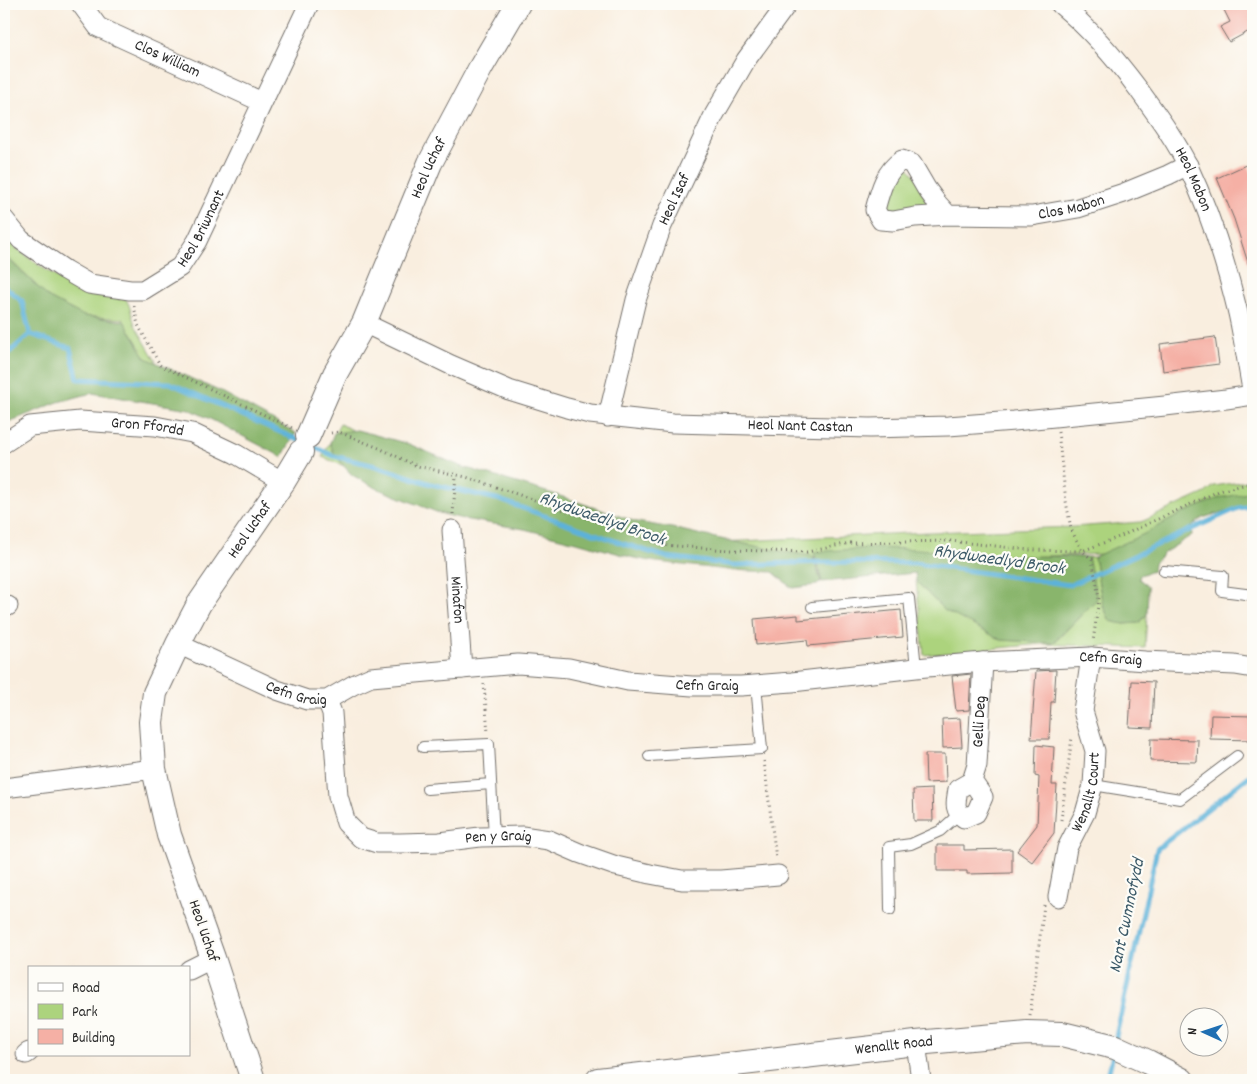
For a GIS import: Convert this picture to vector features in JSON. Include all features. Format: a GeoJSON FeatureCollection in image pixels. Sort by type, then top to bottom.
{"type":"FeatureCollection","features":[{"type":"Feature","properties":{"kind":"street","name":"Clos William"},"geometry":{"type":"LineString","coordinates":[[81,4],[98,27],[262,102]]}},
{"type":"Feature","properties":{"kind":"street","name":"Heol Briwnant"},"geometry":{"type":"LineString","coordinates":[[4,219],[21,240],[64,270],[89,284],[143,290],[180,267],[197,242],[309,4]]}},
{"type":"Feature","properties":{"kind":"street","name":"Heol Uchaf"},"geometry":{"type":"LineString","coordinates":[[253,1080],[213,958],[169,835],[154,769],[151,722],[155,693],[199,604],[283,482],[304,444],[335,374],[364,323],[430,163],[481,67],[518,4]]}},
{"type":"Feature","properties":{"kind":"street","name":"Heol Isaf"},"geometry":{"type":"LineString","coordinates":[[608,417],[636,300],[662,226],[714,115],[746,60],[787,4]]}},
{"type":"Feature","properties":{"kind":"street","name":"Heol Mabon"},"geometry":{"type":"LineString","coordinates":[[1060,4],[1077,18],[1130,78],[1169,132],[1188,165],[1226,266],[1238,315],[1253,395]]}},
{"type":"Feature","properties":{"kind":"street","name":"Clos Mabon"},"geometry":{"type":"LineString","coordinates":[[948,215],[1032,216],[1078,208],[1124,193],[1188,165]]}},
{"type":"Feature","properties":{"kind":"street","name":"Heol Nant Castan"},"geometry":{"type":"LineString","coordinates":[[364,323],[451,365],[509,390],[567,408],[608,417],[673,423],[870,428],[948,426],[1056,417],[1253,395]]}},
{"type":"Feature","properties":{"kind":"street","name":"Gron Ffordd"},"geometry":{"type":"LineString","coordinates":[[4,443],[30,426],[80,421],[155,426],[192,433],[236,454],[283,482]]}},
{"type":"Feature","properties":{"kind":"street","name":"Minafon"},"geometry":{"type":"LineString","coordinates":[[452,530],[462,669]]}},
{"type":"Feature","properties":{"kind":"street","name":"Cefn Graig"},"geometry":{"type":"LineString","coordinates":[[178,644],[277,690],[306,700],[327,700],[371,677],[518,664],[569,668],[628,681],[692,686],[756,685],[983,662],[1092,657],[1235,665],[1253,668]]}},
{"type":"Feature","properties":{"kind":"street","name":"Wenallt Court"},"geometry":{"type":"LineString","coordinates":[[1058,896],[1067,848],[1085,813],[1093,785],[1095,751],[1083,711],[1092,657]]}},
{"type":"Feature","properties":{"kind":"street","name":"Gelli Deg"},"geometry":{"type":"LineString","coordinates":[[959,814],[956,807],[958,789],[972,781],[977,764],[983,662]]}},
{"type":"Feature","properties":{"kind":"street","name":"Pen y Graig"},"geometry":{"type":"LineString","coordinates":[[327,700],[332,713],[338,796],[346,823],[361,838],[377,843],[400,843],[522,836],[549,840],[616,866],[682,880],[721,880],[778,875]]}},
{"type":"Feature","properties":{"kind":"street"},"geometry":{"type":"LineString","coordinates":[[4,788],[154,769]]}},
{"type":"Feature","properties":{"kind":"street"},"geometry":{"type":"LineString","coordinates":[[190,970],[213,958]]}},
{"type":"Feature","properties":{"kind":"street","name":"Wenallt Road"},"geometry":{"type":"LineString","coordinates":[[598,1080],[916,1043],[1027,1033],[1062,1034],[1116,1047],[1182,1080]]}},
{"type":"Feature","properties":{"kind":"street"},"geometry":{"type":"LineString","coordinates":[[916,1043],[921,1080]]}},
{"type":"Feature","properties":{"kind":"lane"},"geometry":{"type":"LineString","coordinates":[[1164,571],[1223,576],[1222,591],[1253,595]]}},
{"type":"Feature","properties":{"kind":"lane"},"geometry":{"type":"LineString","coordinates":[[812,607],[909,598],[916,668]]}},
{"type":"Feature","properties":{"kind":"lane"},"geometry":{"type":"LineString","coordinates":[[649,756],[762,749],[756,685]]}},
{"type":"Feature","properties":{"kind":"lane"},"geometry":{"type":"LineString","coordinates":[[423,747],[489,744],[494,837]]}},
{"type":"Feature","properties":{"kind":"lane"},"geometry":{"type":"LineString","coordinates":[[1093,785],[1180,799],[1237,756]]}},
{"type":"Feature","properties":{"kind":"lane"},"geometry":{"type":"LineString","coordinates":[[427,789],[491,784]]}},
{"type":"Feature","properties":{"kind":"lane"},"geometry":{"type":"LineString","coordinates":[[890,910],[889,847],[911,844],[940,831],[959,814]]}},
{"type":"Feature","properties":{"kind":"path"},"geometry":{"type":"LineString","coordinates":[[130,290],[138,325],[160,365],[304,444],[339,432],[380,448],[417,466],[456,475],[664,545],[728,550],[806,552],[850,543],[951,541],[1030,550],[1082,551],[1119,537],[1220,491],[1253,483]]}},
{"type":"Feature","properties":{"kind":"path"},"geometry":{"type":"LineString","coordinates":[[1056,417],[1071,530],[1082,551],[1092,559],[1096,578],[1099,598],[1092,657]]}},
{"type":"Feature","properties":{"kind":"path"},"geometry":{"type":"LineString","coordinates":[[452,530],[456,475]]}},
{"type":"Feature","properties":{"kind":"path"},"geometry":{"type":"LineString","coordinates":[[483,667],[489,744]]}},
{"type":"Feature","properties":{"kind":"path"},"geometry":{"type":"LineString","coordinates":[[1060,822],[1072,735],[1083,711]]}},
{"type":"Feature","properties":{"kind":"path"},"geometry":{"type":"LineString","coordinates":[[762,749],[778,875]]}},
{"type":"Feature","properties":{"kind":"path"},"geometry":{"type":"LineString","coordinates":[[1027,1033],[1044,902],[1058,896]]}},
{"type":"Feature","properties":{"kind":"green space"},"geometry":{"type":"Polygon","coordinates":[[[902,160],[948,215],[881,220],[880,189],[902,160]]]}},
{"type":"Feature","properties":{"kind":"green space"},"geometry":{"type":"Polygon","coordinates":[[[4,238],[45,270],[80,289],[100,295],[126,299],[135,325],[157,363],[146,358],[123,319],[83,316],[49,298],[4,254],[4,238]]]}},
{"type":"Feature","properties":{"kind":"green space"},"geometry":{"type":"Polygon","coordinates":[[[4,255],[49,298],[84,316],[124,321],[146,358],[221,392],[296,433],[282,457],[189,409],[92,393],[58,402],[4,424],[4,255]]]}},
{"type":"Feature","properties":{"kind":"green space"},"geometry":{"type":"Polygon","coordinates":[[[340,424],[409,458],[628,524],[719,542],[1073,527],[1141,522],[1205,493],[1214,486],[1253,480],[1253,500],[1102,554],[1021,557],[814,556],[821,582],[803,584],[796,557],[381,481],[322,457],[340,424]]]}},
{"type":"Feature","properties":{"kind":"green space"},"geometry":{"type":"Polygon","coordinates":[[[357,430],[409,444],[460,466],[560,496],[637,522],[813,556],[821,582],[817,585],[792,588],[773,572],[728,570],[656,562],[524,529],[439,513],[376,488],[352,475],[334,453],[330,443],[334,433],[357,430]]]}},
{"type":"Feature","properties":{"kind":"green space"},"geometry":{"type":"Polygon","coordinates":[[[1253,492],[1253,505],[1205,517],[1192,526],[1192,535],[1164,553],[1154,563],[1153,571],[1140,575],[1139,579],[1148,588],[1147,614],[1139,623],[1124,624],[1110,621],[1103,605],[1094,557],[1144,534],[1181,514],[1219,498],[1253,492]]]}},
{"type":"Feature","properties":{"kind":"green space"},"geometry":{"type":"Polygon","coordinates":[[[870,548],[918,549],[1012,556],[1088,557],[1097,599],[1053,643],[1001,640],[944,610],[916,581],[915,573],[822,582],[814,552],[870,548]]]}},
{"type":"Feature","properties":{"kind":"green space"},"geometry":{"type":"Polygon","coordinates":[[[1088,557],[1094,557],[1103,606],[1110,621],[1124,624],[1139,623],[1147,614],[1145,648],[1042,644],[924,655],[916,581],[944,610],[1002,640],[1054,643],[1097,599],[1088,557]]]}},
{"type":"Feature","properties":{"kind":"building"},"geometry":{"type":"Polygon","coordinates":[[[1221,4],[1253,4],[1253,29],[1229,42],[1220,27],[1230,22],[1221,4]]]}},
{"type":"Feature","properties":{"kind":"building"},"geometry":{"type":"Polygon","coordinates":[[[1248,164],[1253,176],[1253,268],[1250,269],[1234,219],[1217,178],[1248,164]]]}},
{"type":"Feature","properties":{"kind":"building"},"geometry":{"type":"Polygon","coordinates":[[[1215,337],[1219,364],[1163,371],[1160,344],[1215,337]]]}},
{"type":"Feature","properties":{"kind":"building"},"geometry":{"type":"Polygon","coordinates":[[[901,610],[903,637],[808,646],[807,640],[756,645],[754,619],[798,615],[798,620],[901,610]]]}},
{"type":"Feature","properties":{"kind":"building"},"geometry":{"type":"Polygon","coordinates":[[[1056,670],[1054,702],[1051,702],[1049,739],[1031,739],[1036,671],[1056,670]]]}},
{"type":"Feature","properties":{"kind":"building"},"geometry":{"type":"Polygon","coordinates":[[[971,674],[969,710],[956,711],[952,676],[971,674]]]}},
{"type":"Feature","properties":{"kind":"building"},"geometry":{"type":"Polygon","coordinates":[[[1132,681],[1154,682],[1152,728],[1129,727],[1132,681]]]}},
{"type":"Feature","properties":{"kind":"building"},"geometry":{"type":"Polygon","coordinates":[[[1211,715],[1253,716],[1253,740],[1210,739],[1211,715]]]}},
{"type":"Feature","properties":{"kind":"building"},"geometry":{"type":"Polygon","coordinates":[[[960,718],[962,747],[943,748],[942,719],[960,718]]]}},
{"type":"Feature","properties":{"kind":"building"},"geometry":{"type":"Polygon","coordinates":[[[1151,739],[1198,740],[1197,762],[1150,761],[1151,739]]]}},
{"type":"Feature","properties":{"kind":"building"},"geometry":{"type":"Polygon","coordinates":[[[1036,745],[1054,747],[1052,785],[1057,785],[1054,833],[1032,862],[1017,851],[1037,825],[1039,777],[1035,776],[1036,745]]]}},
{"type":"Feature","properties":{"kind":"building"},"geometry":{"type":"Polygon","coordinates":[[[925,754],[945,754],[946,782],[926,783],[925,754]]]}},
{"type":"Feature","properties":{"kind":"building"},"geometry":{"type":"Polygon","coordinates":[[[932,789],[933,821],[914,821],[913,790],[932,789]]]}},
{"type":"Feature","properties":{"kind":"building"},"geometry":{"type":"Polygon","coordinates":[[[937,845],[964,845],[964,850],[1012,849],[1012,873],[967,874],[967,871],[937,871],[937,845]]]}},
{"type":"Feature","properties":{"kind":"waterway","name":"Rhydwaedlyd Brook"},"geometry":{"type":"LineString","coordinates":[[4,286],[22,301],[30,334],[70,348],[78,379],[170,383],[334,456],[376,466],[431,484],[497,499],[666,557],[735,565],[826,562],[915,563],[1070,585],[1238,508],[1253,506]]}},
{"type":"Feature","properties":{"kind":"waterway"},"geometry":{"type":"LineString","coordinates":[[4,357],[30,334]]}},
{"type":"Feature","properties":{"kind":"waterway","name":"Nant Cwmnofydd"},"geometry":{"type":"LineString","coordinates":[[1115,1041],[1157,849],[1253,773]]}},
{"type":"Feature","properties":{"kind":"waterway","name":"Nant Cwmnofydd"},"geometry":{"type":"LineString","coordinates":[[1107,1080],[1113,1054]]}}]}
